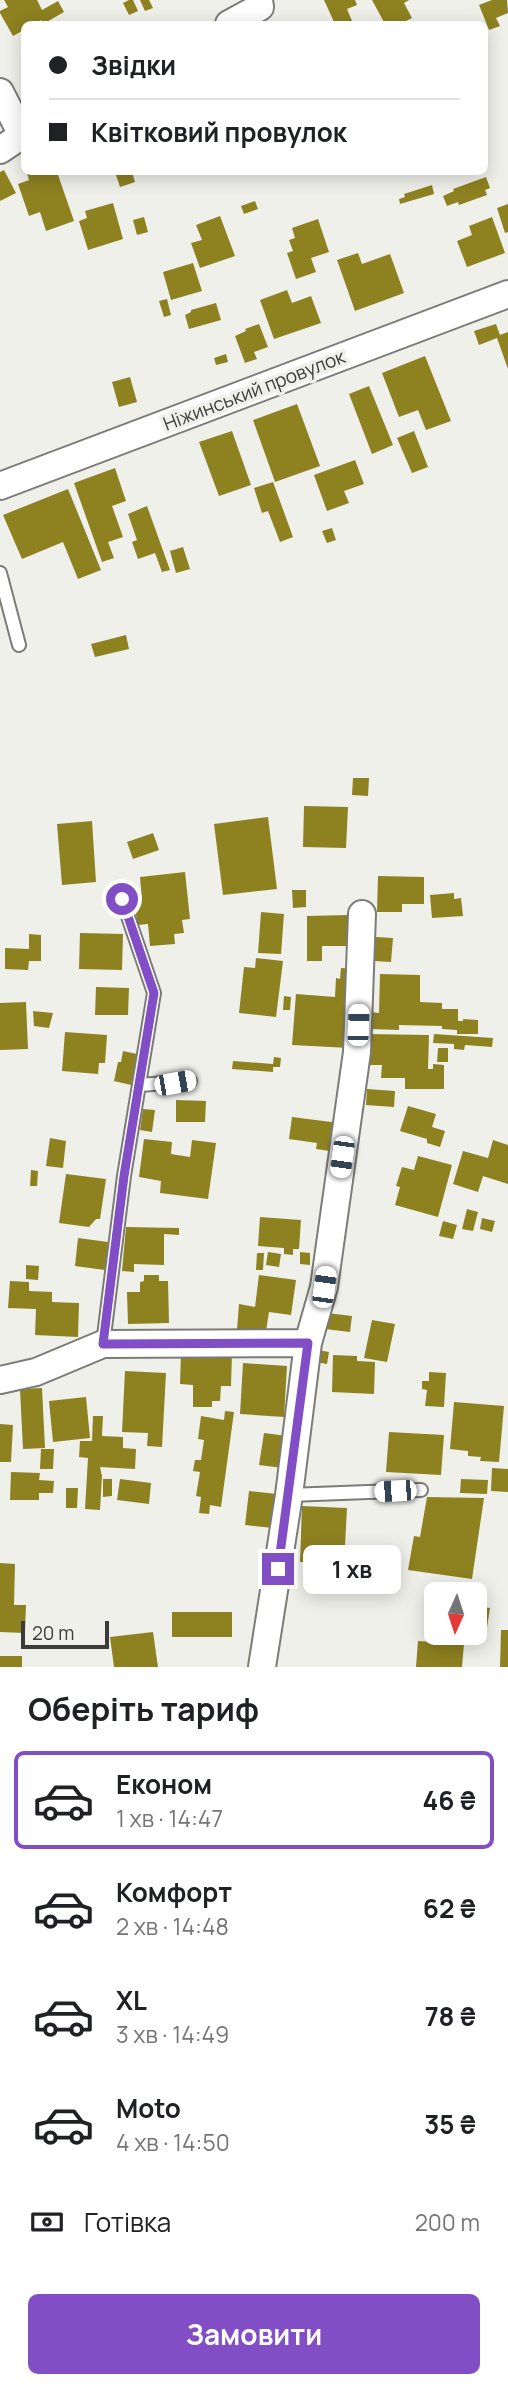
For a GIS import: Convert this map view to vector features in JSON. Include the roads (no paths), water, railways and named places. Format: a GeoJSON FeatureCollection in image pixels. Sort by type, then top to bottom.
{"type":"FeatureCollection","features":[{"type":"Feature","properties":{"kind":"street"},"geometry":{"type":"LineString","coordinates":[[235,21],[260,8],[259,0]]}},
{"type":"Feature","properties":{"kind":"street"},"geometry":{"type":"LineString","coordinates":[[0,92],[15,140]]}},
{"type":"Feature","properties":{"kind":"street","name":"Ніжинський провулок"},"geometry":{"type":"LineString","coordinates":[[0,486],[508,294]]}},
{"type":"Feature","properties":{"kind":"street"},"geometry":{"type":"LineString","coordinates":[[262,1667],[289,1495],[308,1343],[324,1287],[357,1052],[362,914]]}},
{"type":"Feature","properties":{"kind":"street"},"geometry":{"type":"LineString","coordinates":[[0,1380],[36,1372],[103,1344],[308,1343]]}},
{"type":"Feature","properties":{"kind":"lane"},"geometry":{"type":"LineString","coordinates":[[0,573],[19,645]]}},
{"type":"Feature","properties":{"kind":"lane"},"geometry":{"type":"LineString","coordinates":[[103,1344],[124,1176],[154,993],[122,899]]}},
{"type":"Feature","properties":{"kind":"lane"},"geometry":{"type":"LineString","coordinates":[[140,1085],[190,1081]]}},
{"type":"Feature","properties":{"kind":"lane"},"geometry":{"type":"LineString","coordinates":[[289,1495],[421,1490]]}}]}
